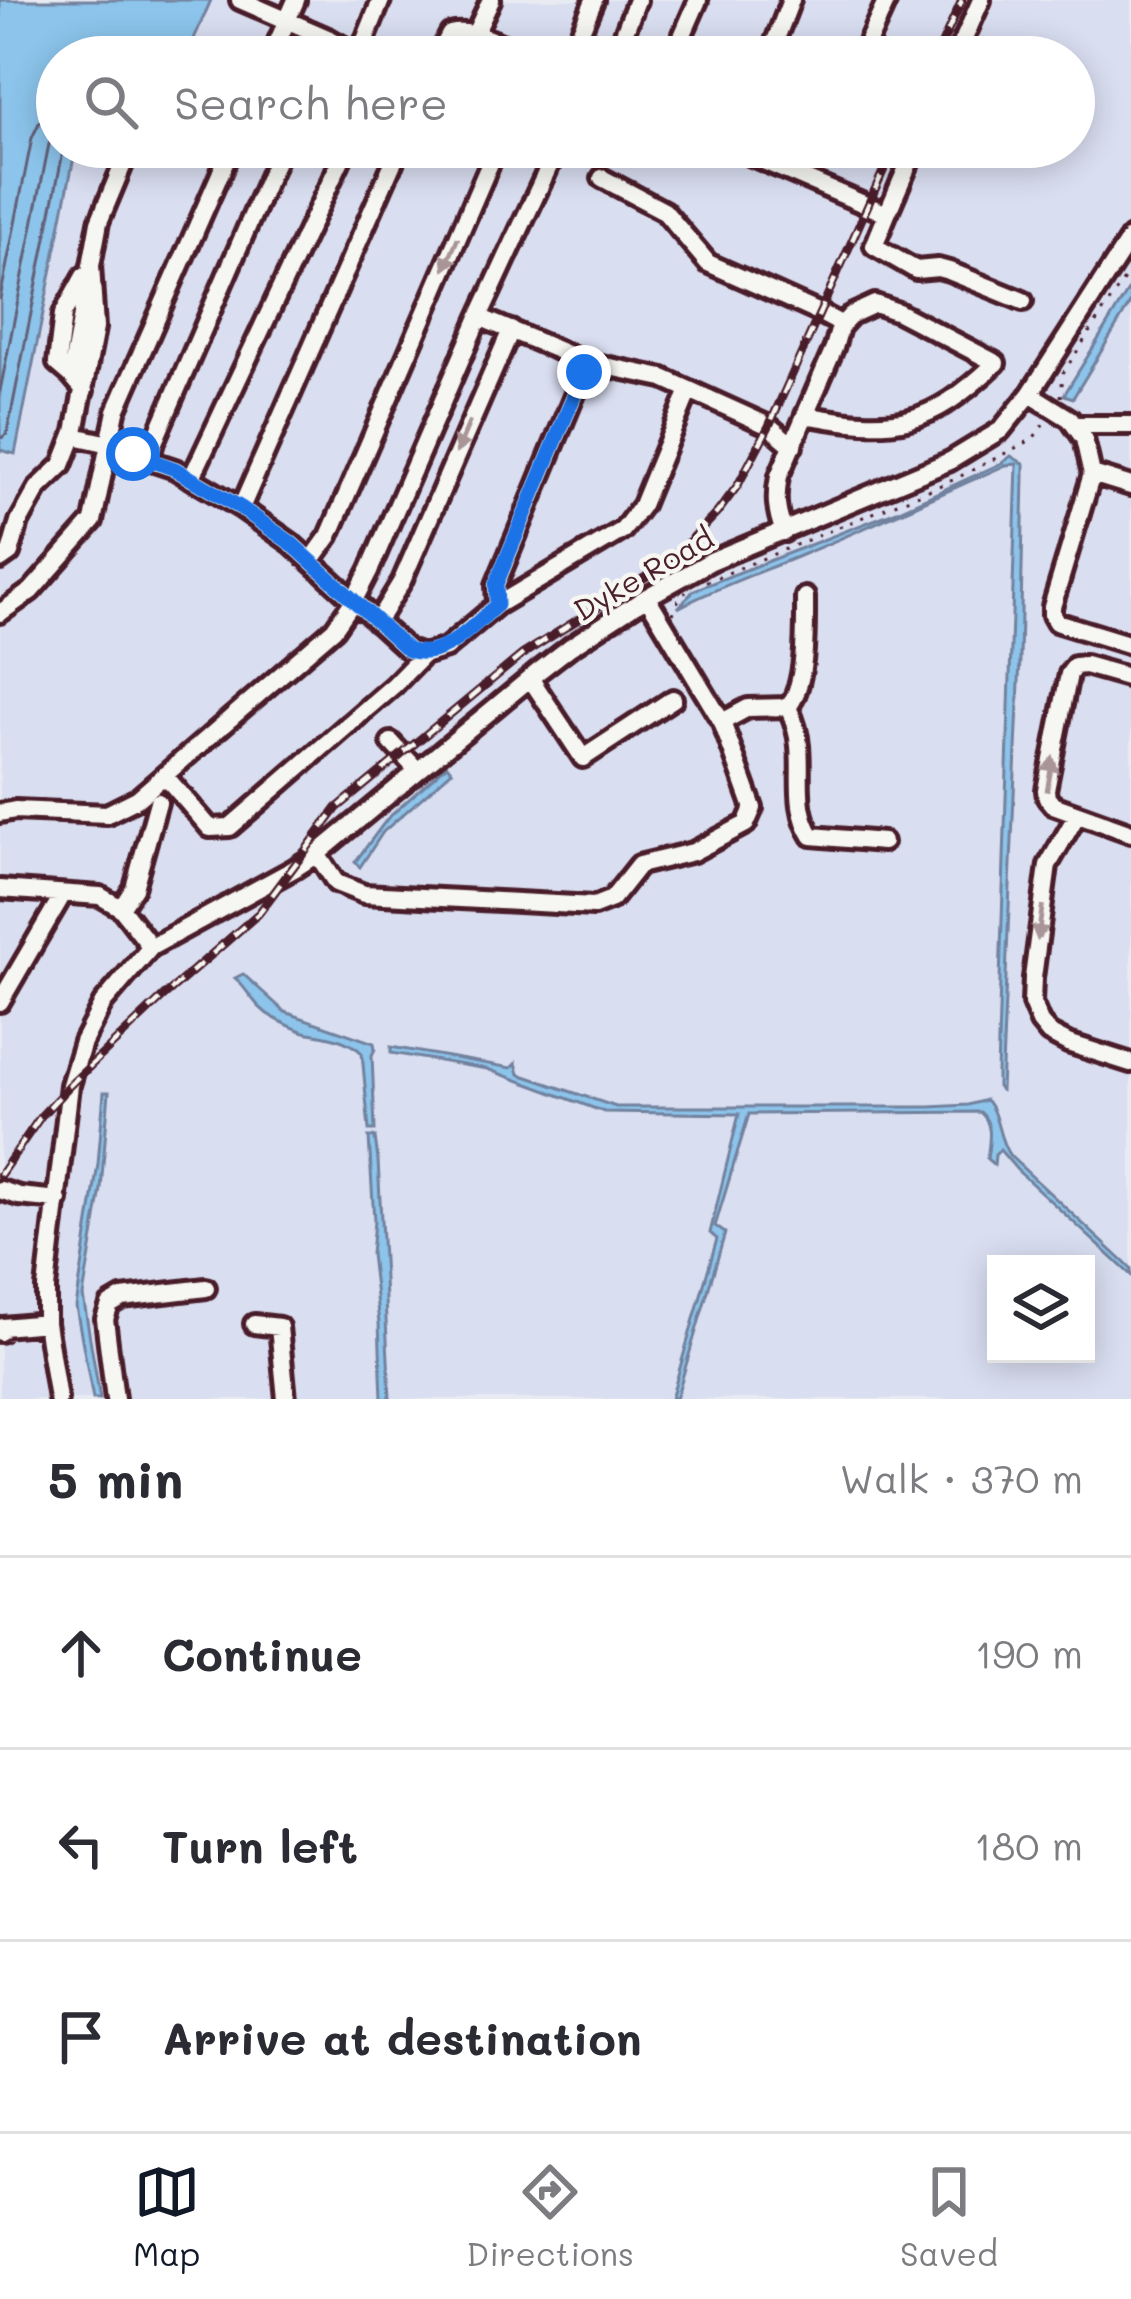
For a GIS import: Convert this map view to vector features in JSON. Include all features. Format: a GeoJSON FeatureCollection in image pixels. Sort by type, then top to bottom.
{"type":"FeatureCollection","features":[{"type":"Feature","properties":{"kind":"street"},"geometry":{"type":"LineString","coordinates":[[280,36],[296,0]]}},
{"type":"Feature","properties":{"kind":"street"},"geometry":{"type":"LineString","coordinates":[[368,36],[381,0]]}},
{"type":"Feature","properties":{"kind":"street"},"geometry":{"type":"LineString","coordinates":[[475,34],[490,0]]}},
{"type":"Feature","properties":{"kind":"street"},"geometry":{"type":"LineString","coordinates":[[579,36],[594,0]]}},
{"type":"Feature","properties":{"kind":"street"},"geometry":{"type":"LineString","coordinates":[[623,36],[637,0]]}},
{"type":"Feature","properties":{"kind":"street"},"geometry":{"type":"LineString","coordinates":[[682,36],[698,0]]}},
{"type":"Feature","properties":{"kind":"street"},"geometry":{"type":"LineString","coordinates":[[778,36],[791,0]]}},
{"type":"Feature","properties":{"kind":"street"},"geometry":{"type":"LineString","coordinates":[[871,36],[887,0]]}},
{"type":"Feature","properties":{"kind":"street"},"geometry":{"type":"LineString","coordinates":[[965,36],[981,0]]}},
{"type":"Feature","properties":{"kind":"street"},"geometry":{"type":"LineString","coordinates":[[251,2],[323,36]]}},
{"type":"Feature","properties":{"kind":"street"},"geometry":{"type":"LineString","coordinates":[[449,36],[459,32],[480,36]]}},
{"type":"Feature","properties":{"kind":"street"},"geometry":{"type":"LineString","coordinates":[[84,390],[71,375],[99,223],[122,168]]}},
{"type":"Feature","properties":{"kind":"street"},"geometry":{"type":"LineString","coordinates":[[0,613],[31,591],[93,520],[116,411],[223,168]]}},
{"type":"Feature","properties":{"kind":"street"},"geometry":{"type":"LineString","coordinates":[[149,460],[273,168]]}},
{"type":"Feature","properties":{"kind":"street"},"geometry":{"type":"LineString","coordinates":[[191,479],[337,168]]}},
{"type":"Feature","properties":{"kind":"street"},"geometry":{"type":"LineString","coordinates":[[241,508],[391,168]]}},
{"type":"Feature","properties":{"kind":"street"},"geometry":{"type":"LineString","coordinates":[[311,561],[329,536],[488,168]]}},
{"type":"Feature","properties":{"kind":"street"},"geometry":{"type":"LineString","coordinates":[[0,813],[107,814],[137,799],[334,629],[370,569],[548,168]]}},
{"type":"Feature","properties":{"kind":"street"},"geometry":{"type":"LineString","coordinates":[[780,168],[887,214]]}},
{"type":"Feature","properties":{"kind":"street"},"geometry":{"type":"LineString","coordinates":[[907,168],[874,246],[916,270],[949,271],[1023,301]]}},
{"type":"Feature","properties":{"kind":"street"},"geometry":{"type":"LineString","coordinates":[[602,178],[664,211],[709,263],[820,313],[840,327]]}},
{"type":"Feature","properties":{"kind":"street","name":"Dyke Road"},"geometry":{"type":"LineString","coordinates":[[151,946],[317,854],[530,678],[647,597],[711,560],[950,461],[1001,430],[1030,394],[1131,237]]}},
{"type":"Feature","properties":{"kind":"street"},"geometry":{"type":"LineString","coordinates":[[0,560],[10,553],[19,523],[38,488],[62,465],[74,436],[95,328],[91,265]]}},
{"type":"Feature","properties":{"kind":"street"},"geometry":{"type":"LineString","coordinates":[[784,532],[777,515],[779,476],[840,327],[851,315],[875,304],[996,363],[925,417],[898,423],[843,422],[805,415]]}},
{"type":"Feature","properties":{"kind":"street"},"geometry":{"type":"LineString","coordinates":[[479,316],[586,362],[663,378],[770,426],[793,446]]}},
{"type":"Feature","properties":{"kind":"street"},"geometry":{"type":"LineString","coordinates":[[377,622],[402,580],[511,330]]}},
{"type":"Feature","properties":{"kind":"street"},"geometry":{"type":"LineString","coordinates":[[497,605],[496,584],[586,362]]}},
{"type":"Feature","properties":{"kind":"street"},"geometry":{"type":"LineString","coordinates":[[165,776],[210,828],[230,827],[423,655],[446,648],[497,605],[623,530],[642,505],[689,390]]}},
{"type":"Feature","properties":{"kind":"street"},"geometry":{"type":"LineString","coordinates":[[1030,394],[1074,425],[1084,439],[1092,474],[1052,615],[1057,622],[1131,645]]}},
{"type":"Feature","properties":{"kind":"street"},"geometry":{"type":"LineString","coordinates":[[1074,425],[1131,425]]}},
{"type":"Feature","properties":{"kind":"street"},"geometry":{"type":"LineString","coordinates":[[74,436],[175,469],[241,508],[291,543],[408,650],[423,655]]}},
{"type":"Feature","properties":{"kind":"street"},"geometry":{"type":"LineString","coordinates":[[1092,474],[1131,486]]}},
{"type":"Feature","properties":{"kind":"street"},"geometry":{"type":"LineString","coordinates":[[317,854],[336,883],[364,894],[594,906],[611,899],[640,865],[692,852],[746,824],[753,808],[722,722],[647,597]]}},
{"type":"Feature","properties":{"kind":"street"},"geometry":{"type":"LineString","coordinates":[[722,722],[748,708],[788,707],[796,698],[806,597]]}},
{"type":"Feature","properties":{"kind":"street"},"geometry":{"type":"LineString","coordinates":[[1131,678],[1085,665],[1069,674],[1047,798],[1053,806],[1131,833]]}},
{"type":"Feature","properties":{"kind":"street"},"geometry":{"type":"LineString","coordinates":[[530,678],[583,758],[673,698]]}},
{"type":"Feature","properties":{"kind":"street"},"geometry":{"type":"LineString","coordinates":[[788,707],[800,746],[802,822],[812,836],[883,842]]}},
{"type":"Feature","properties":{"kind":"street"},"geometry":{"type":"LineString","coordinates":[[391,742],[418,770]]}},
{"type":"Feature","properties":{"kind":"street"},"geometry":{"type":"LineString","coordinates":[[121,908],[134,888],[158,802]]}},
{"type":"Feature","properties":{"kind":"street"},"geometry":{"type":"LineString","coordinates":[[1077,815],[1048,865],[1032,1003],[1049,1033],[1131,1063]]}},
{"type":"Feature","properties":{"kind":"street"},"geometry":{"type":"LineString","coordinates":[[0,889],[100,896],[121,908],[151,946],[103,1003],[83,1042],[70,1084],[46,1288],[46,1323],[58,1399]]}},
{"type":"Feature","properties":{"kind":"street"},"geometry":{"type":"LineString","coordinates":[[0,1002],[63,894]]}},
{"type":"Feature","properties":{"kind":"street"},"geometry":{"type":"LineString","coordinates":[[0,1190],[58,1200]]}},
{"type":"Feature","properties":{"kind":"street"},"geometry":{"type":"LineString","coordinates":[[115,1399],[105,1319],[110,1305],[122,1298],[206,1288]]}},
{"type":"Feature","properties":{"kind":"street"},"geometry":{"type":"LineString","coordinates":[[0,1332],[3,1327],[46,1323]]}},
{"type":"Feature","properties":{"kind":"street"},"geometry":{"type":"LineString","coordinates":[[254,1324],[279,1327],[286,1399]]}},
{"type":"Feature","properties":{"kind":"shaded area"},"geometry":{"type":"Polygon","coordinates":[[[211,0],[1131,0],[1131,1399],[0,1399],[0,450],[15,453],[72,168],[1095,168],[1095,36],[195,36],[211,0]]]}},
{"type":"Feature","properties":{"kind":"water"},"geometry":{"type":"Polygon","coordinates":[[[0,0],[211,0],[195,36],[36,36],[36,168],[72,168],[15,454],[0,450],[0,0]]]}},
{"type":"Feature","properties":{"kind":"water"},"geometry":{"type":"Polygon","coordinates":[[[1131,286],[1131,302],[1073,398],[1064,395],[1131,286]]]}},
{"type":"Feature","properties":{"kind":"water"},"geometry":{"type":"Polygon","coordinates":[[[1011,456],[1024,464],[1024,476],[1001,1090],[997,1072],[1017,464],[678,608],[694,590],[897,511],[1011,456]]]}},
{"type":"Feature","properties":{"kind":"water"},"geometry":{"type":"Polygon","coordinates":[[[447,765],[452,771],[383,832],[360,867],[355,862],[387,819],[447,765]]]}},
{"type":"Feature","properties":{"kind":"water"},"geometry":{"type":"Polygon","coordinates":[[[243,974],[285,1012],[374,1043],[375,1130],[369,1130],[362,1053],[344,1041],[300,1031],[268,1014],[235,978],[243,974]]]}},
{"type":"Feature","properties":{"kind":"water"},"geometry":{"type":"Polygon","coordinates":[[[391,1047],[511,1068],[516,1063],[519,1074],[616,1107],[929,1107],[986,1100],[1010,1156],[1125,1263],[1131,1275],[1000,1150],[994,1165],[987,1159],[989,1128],[980,1112],[749,1114],[715,1226],[725,1233],[676,1399],[671,1399],[717,1239],[710,1233],[739,1114],[604,1112],[487,1069],[391,1053],[391,1047]]]}},
{"type":"Feature","properties":{"kind":"water"},"geometry":{"type":"Polygon","coordinates":[[[104,1092],[109,1092],[101,1189],[83,1296],[100,1399],[93,1399],[76,1307],[104,1092]]]}},
{"type":"Feature","properties":{"kind":"water"},"geometry":{"type":"Polygon","coordinates":[[[369,1137],[375,1137],[378,1160],[390,1399],[382,1399],[371,1254],[369,1137]]]}},
{"type":"Feature","properties":{"kind":"railway"},"geometry":{"type":"LineString","coordinates":[[946,36],[962,0]]}},
{"type":"Feature","properties":{"kind":"railway"},"geometry":{"type":"LineString","coordinates":[[0,1175],[41,1116],[70,1085],[259,913],[337,808],[523,654],[647,576],[717,513],[738,485],[769,426],[885,168]]}},
{"type":"Feature","properties":{"kind":"route"},"geometry":{"type":"LineString","coordinates":[[133,454],[175,469],[241,508],[291,543],[408,650],[423,655],[446,648],[497,605],[496,584],[584,372]]}}]}
